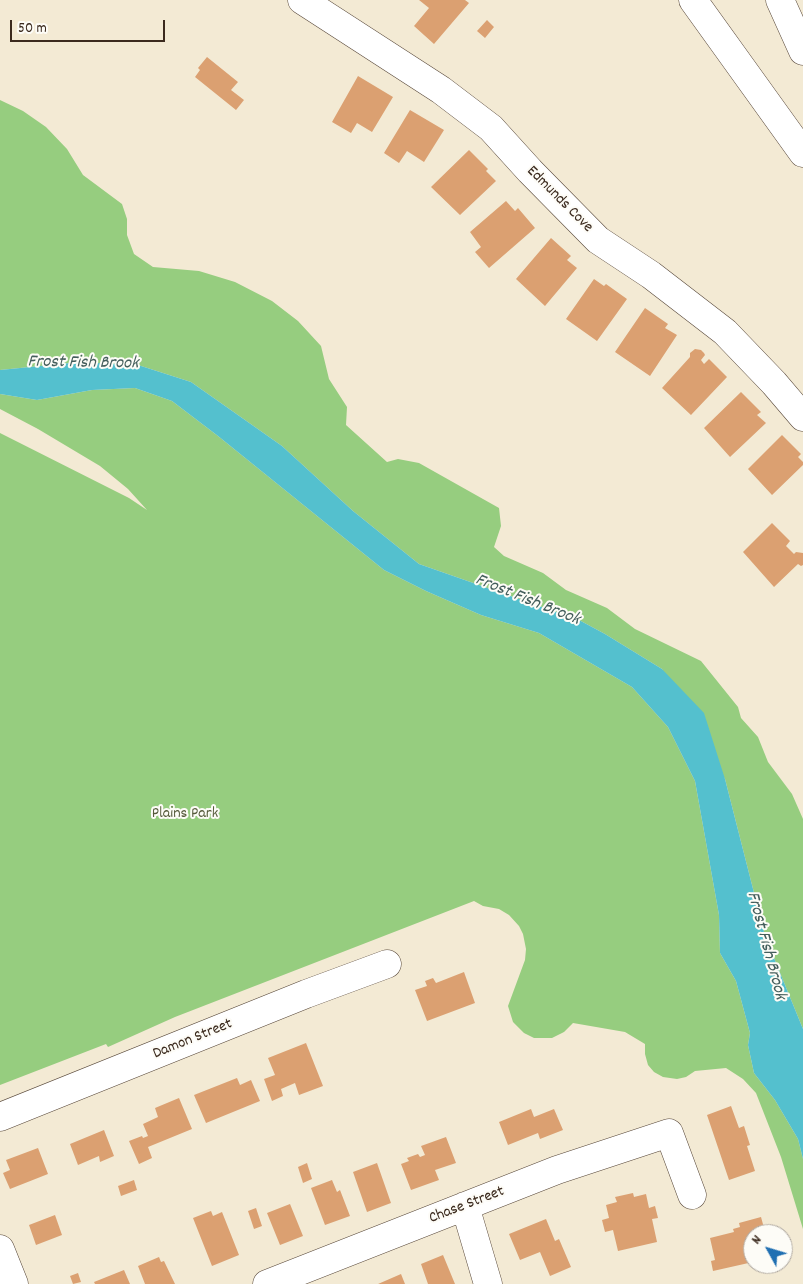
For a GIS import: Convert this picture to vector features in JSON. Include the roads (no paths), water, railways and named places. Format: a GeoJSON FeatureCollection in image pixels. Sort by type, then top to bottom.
{"type":"FeatureCollection","features":[{"type":"Feature","properties":{"kind":"main road","name":"Edmunds Cove"},"geometry":{"type":"LineString","coordinates":[[302,0],[441,90],[491,128],[530,172],[598,240],[652,274],[725,332],[774,383],[803,417]]}},
{"type":"Feature","properties":{"kind":"main road"},"geometry":{"type":"LineString","coordinates":[[693,0],[803,153]]}},
{"type":"Feature","properties":{"kind":"main road"},"geometry":{"type":"LineString","coordinates":[[780,0],[803,51]]}},
{"type":"Feature","properties":{"kind":"main road","name":"Damon Street"},"geometry":{"type":"LineString","coordinates":[[0,1117],[296,998],[387,964]]}},
{"type":"Feature","properties":{"kind":"main road","name":"Chase Street"},"geometry":{"type":"LineString","coordinates":[[267,1284],[578,1163],[669,1133],[692,1195]]}},
{"type":"Feature","properties":{"kind":"main road"},"geometry":{"type":"LineString","coordinates":[[465,1206],[488,1284]]}},
{"type":"Feature","properties":{"kind":"main road"},"geometry":{"type":"LineString","coordinates":[[0,1249],[14,1284]]}},
{"type":"Feature","properties":{"kind":"water","name":"Frost Fish Brook"},"geometry":{"type":"Polygon","coordinates":[[[80,362],[138,365],[191,382],[282,446],[353,511],[419,564],[579,620],[662,669],[704,713],[725,779],[765,936],[803,1029],[803,1159],[798,1139],[775,1100],[754,1073],[748,1045],[750,1033],[736,981],[720,953],[719,915],[695,781],[668,727],[632,687],[539,633],[481,615],[384,570],[172,401],[135,388],[92,390],[37,400],[0,394],[0,370],[80,362]]]}},
{"type":"Feature","properties":{"kind":"park label","name":"Plains Park"},"geometry":{"type":"Point","coordinates":[185,815]}}]}
